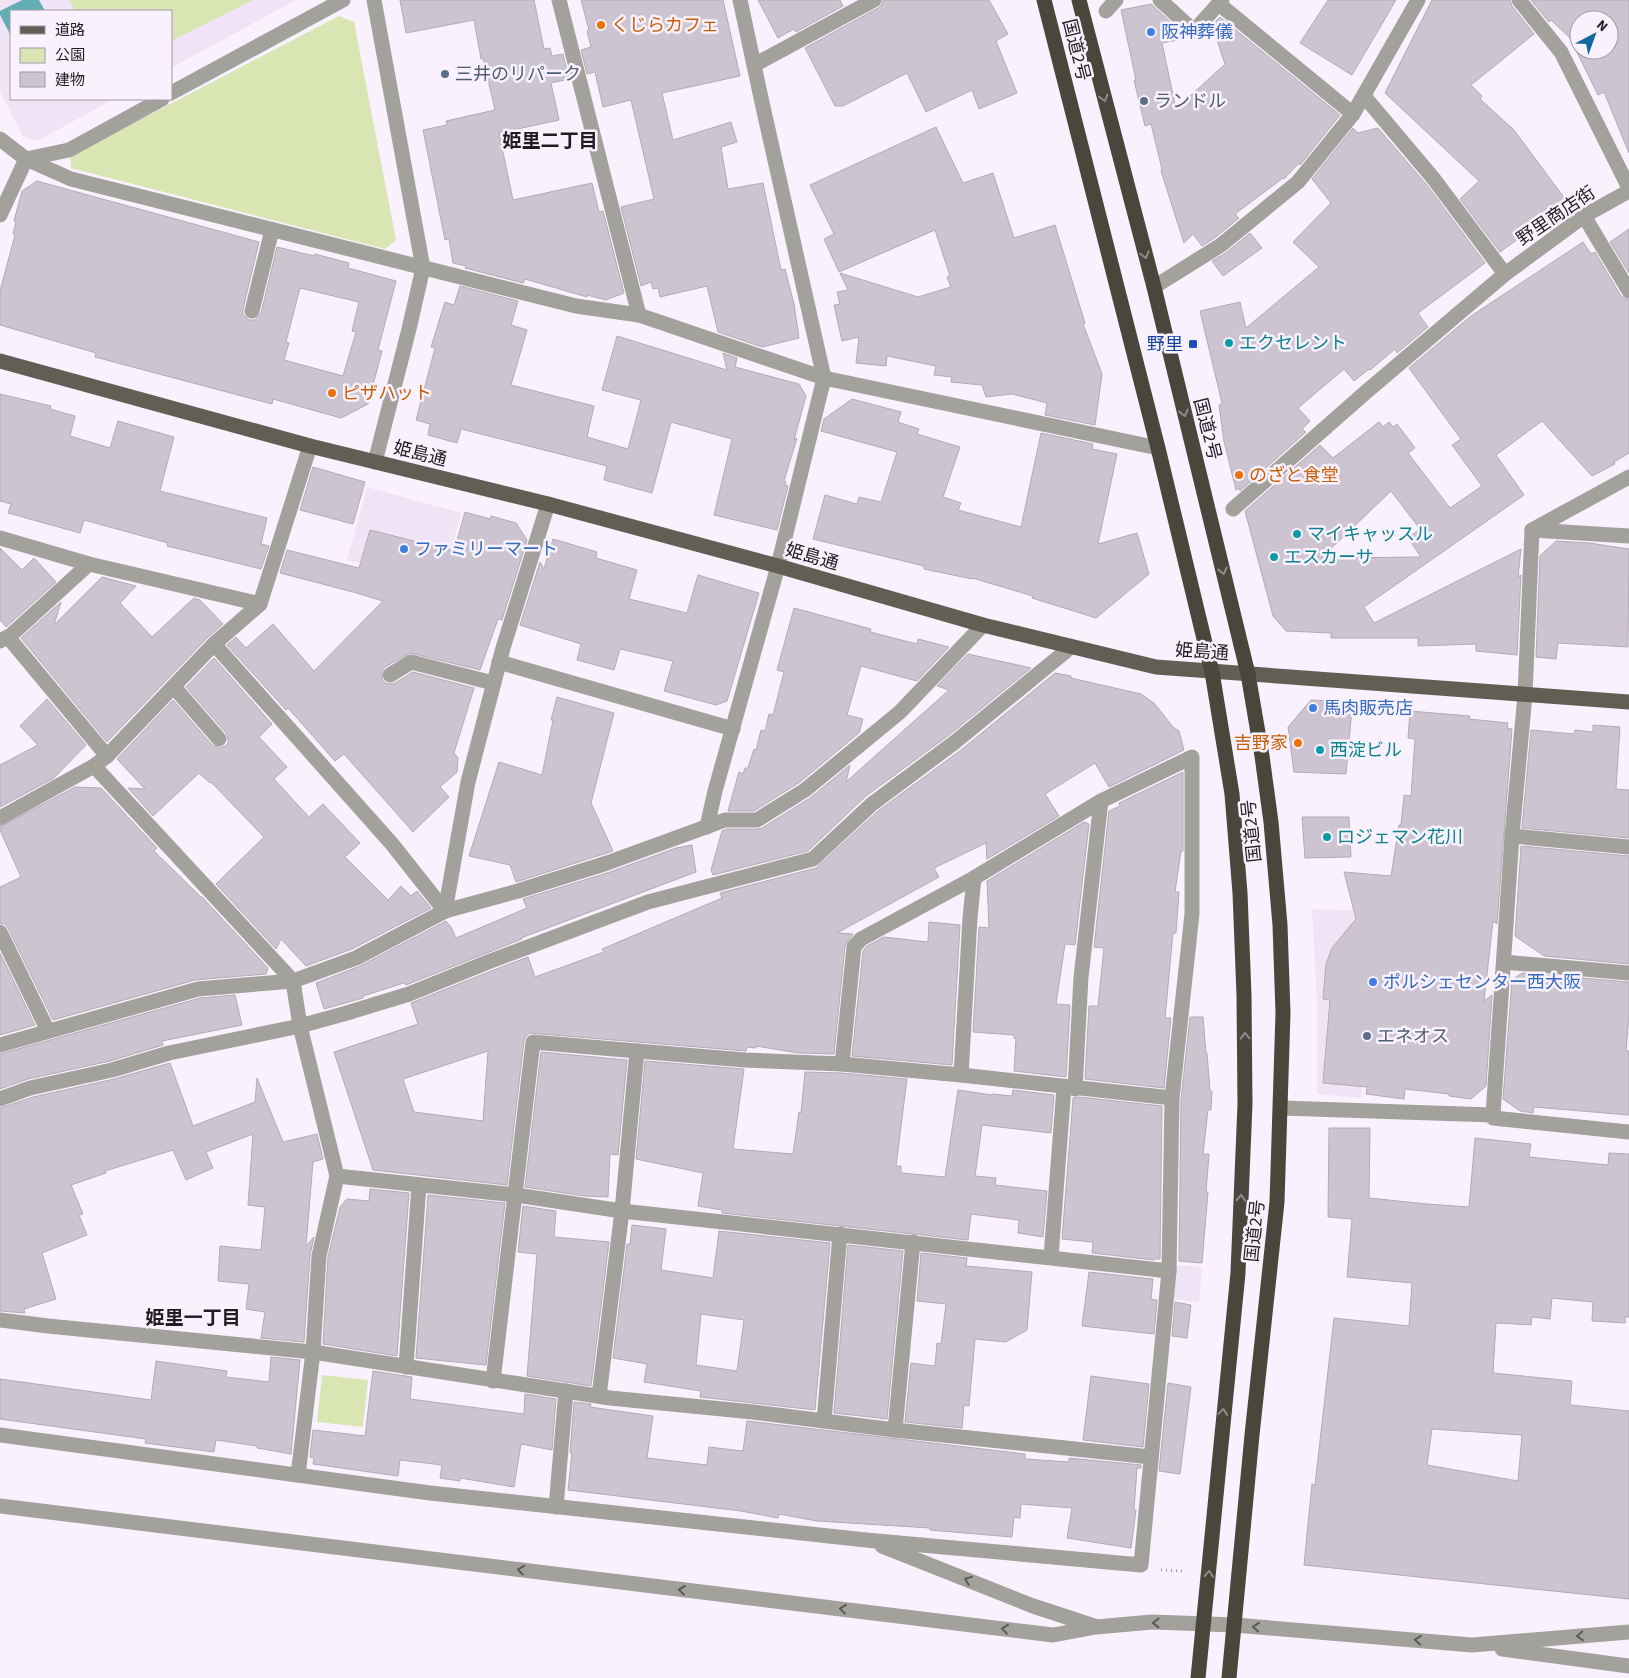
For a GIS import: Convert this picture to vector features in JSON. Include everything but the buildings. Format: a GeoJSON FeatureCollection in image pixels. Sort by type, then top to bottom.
{"type":"FeatureCollection","features":[{"type":"Feature","properties":{"kind":"highway","name":"国道2号"},"geometry":{"type":"LineString","coordinates":[[1044,0],[1158,448],[1212,672],[1232,794],[1240,893],[1246,1104],[1238,1272],[1205,1623],[1198,1678]]}},
{"type":"Feature","properties":{"kind":"highway","name":"国道2号"},"geometry":{"type":"LineString","coordinates":[[1079,0],[1154,287],[1248,674],[1271,822],[1280,924],[1282,1013],[1281,1108],[1277,1202],[1229,1678]]}},
{"type":"Feature","properties":{"kind":"main road","name":"姫島通"},"geometry":{"type":"LineString","coordinates":[[0,361],[310,446],[548,504],[778,566],[983,625],[1156,667],[1629,702]]}},
{"type":"Feature","properties":{"kind":"street"},"geometry":{"type":"LineString","coordinates":[[172,93],[343,0]]}},
{"type":"Feature","properties":{"kind":"street"},"geometry":{"type":"LineString","coordinates":[[374,0],[423,268],[375,462]]}},
{"type":"Feature","properties":{"kind":"street"},"geometry":{"type":"LineString","coordinates":[[559,0],[638,315]]}},
{"type":"Feature","properties":{"kind":"street"},"geometry":{"type":"LineString","coordinates":[[707,826],[715,791],[778,566],[824,378],[740,0]]}},
{"type":"Feature","properties":{"kind":"street"},"geometry":{"type":"LineString","coordinates":[[754,65],[874,0]]}},
{"type":"Feature","properties":{"kind":"street"},"geometry":{"type":"LineString","coordinates":[[1160,0],[1194,31],[1221,2],[1353,114]]}},
{"type":"Feature","properties":{"kind":"street"},"geometry":{"type":"LineString","coordinates":[[1154,287],[1221,245],[1298,182],[1353,114],[1418,0]]}},
{"type":"Feature","properties":{"kind":"street"},"geometry":{"type":"LineString","coordinates":[[1519,0],[1561,52],[1629,190]]}},
{"type":"Feature","properties":{"kind":"street"},"geometry":{"type":"LineString","coordinates":[[1364,96],[1433,178],[1505,274]]}},
{"type":"Feature","properties":{"kind":"street"},"geometry":{"type":"LineString","coordinates":[[26,159],[69,150],[160,100]]}},
{"type":"Feature","properties":{"kind":"street"},"geometry":{"type":"LineString","coordinates":[[0,139],[26,159],[71,179],[576,306],[638,315],[824,378],[1158,448]]}},
{"type":"Feature","properties":{"kind":"street"},"geometry":{"type":"LineString","coordinates":[[0,215],[26,159]]}},
{"type":"Feature","properties":{"kind":"street","name":"野里商店街"},"geometry":{"type":"LineString","coordinates":[[1233,509],[1366,392],[1505,274],[1584,216],[1629,190]]}},
{"type":"Feature","properties":{"kind":"street"},"geometry":{"type":"LineString","coordinates":[[1584,216],[1629,291]]}},
{"type":"Feature","properties":{"kind":"street"},"geometry":{"type":"LineString","coordinates":[[252,311],[272,230]]}},
{"type":"Feature","properties":{"kind":"street"},"geometry":{"type":"LineString","coordinates":[[0,818],[94,766],[107,756],[214,644],[260,604],[310,446]]}},
{"type":"Feature","properties":{"kind":"street"},"geometry":{"type":"LineString","coordinates":[[1532,530],[1629,477]]}},
{"type":"Feature","properties":{"kind":"street"},"geometry":{"type":"LineString","coordinates":[[445,911],[468,782],[493,683],[548,504]]}},
{"type":"Feature","properties":{"kind":"street"},"geometry":{"type":"LineString","coordinates":[[1532,530],[1629,536]]}},
{"type":"Feature","properties":{"kind":"street"},"geometry":{"type":"LineString","coordinates":[[1493,1115],[1512,836],[1525,694],[1532,530]]}},
{"type":"Feature","properties":{"kind":"street"},"geometry":{"type":"LineString","coordinates":[[0,538],[89,564],[260,604]]}},
{"type":"Feature","properties":{"kind":"street"},"geometry":{"type":"LineString","coordinates":[[89,564],[4,639],[107,756]]}},
{"type":"Feature","properties":{"kind":"street"},"geometry":{"type":"LineString","coordinates":[[0,1045],[198,989],[293,981],[356,958],[445,911],[607,864],[725,820],[757,820],[805,790],[900,712],[983,625]]}},
{"type":"Feature","properties":{"kind":"street"},"geometry":{"type":"LineString","coordinates":[[214,644],[392,844],[445,911]]}},
{"type":"Feature","properties":{"kind":"street"},"geometry":{"type":"LineString","coordinates":[[0,1099],[30,1088],[112,1070],[169,1053],[300,1026],[408,994],[648,902],[813,859],[872,804],[955,742],[1071,647]]}},
{"type":"Feature","properties":{"kind":"street"},"geometry":{"type":"LineString","coordinates":[[390,675],[411,662],[493,683]]}},
{"type":"Feature","properties":{"kind":"street"},"geometry":{"type":"LineString","coordinates":[[499,662],[733,729]]}},
{"type":"Feature","properties":{"kind":"street"},"geometry":{"type":"LineString","coordinates":[[174,686],[219,739]]}},
{"type":"Feature","properties":{"kind":"street"},"geometry":{"type":"LineString","coordinates":[[0,1435],[430,1493],[866,1540],[1141,1565],[1169,1271],[1172,1098],[1192,914],[1192,757],[1101,802],[974,878],[861,939],[854,947],[842,1064]]}},
{"type":"Feature","properties":{"kind":"street"},"geometry":{"type":"LineString","coordinates":[[94,766],[293,981],[300,1026],[337,1176],[320,1256],[313,1352],[298,1475]]}},
{"type":"Feature","properties":{"kind":"street"},"geometry":{"type":"LineString","coordinates":[[1051,1258],[1080,977],[1101,802]]}},
{"type":"Feature","properties":{"kind":"street"},"geometry":{"type":"LineString","coordinates":[[1512,836],[1629,847]]}},
{"type":"Feature","properties":{"kind":"street"},"geometry":{"type":"LineString","coordinates":[[961,1074],[974,878]]}},
{"type":"Feature","properties":{"kind":"street"},"geometry":{"type":"LineString","coordinates":[[0,932],[48,1031]]}},
{"type":"Feature","properties":{"kind":"street"},"geometry":{"type":"LineString","coordinates":[[1504,962],[1629,973]]}},
{"type":"Feature","properties":{"kind":"street"},"geometry":{"type":"LineString","coordinates":[[493,1381],[533,1042],[746,1060],[842,1064],[961,1074],[1069,1088],[1172,1098]]}},
{"type":"Feature","properties":{"kind":"street"},"geometry":{"type":"LineString","coordinates":[[599,1396],[622,1211],[637,1050]]}},
{"type":"Feature","properties":{"kind":"street"},"geometry":{"type":"LineString","coordinates":[[1281,1108],[1493,1115],[1493,1118],[1629,1132]]}},
{"type":"Feature","properties":{"kind":"street"},"geometry":{"type":"LineString","coordinates":[[337,1176],[516,1195],[622,1211],[1169,1271]]}},
{"type":"Feature","properties":{"kind":"street"},"geometry":{"type":"LineString","coordinates":[[406,1367],[419,1185]]}},
{"type":"Feature","properties":{"kind":"street"},"geometry":{"type":"LineString","coordinates":[[824,1421],[840,1234]]}},
{"type":"Feature","properties":{"kind":"street"},"geometry":{"type":"LineString","coordinates":[[894,1430],[913,1242]]}},
{"type":"Feature","properties":{"kind":"street"},"geometry":{"type":"LineString","coordinates":[[0,1320],[313,1352],[599,1396],[1151,1457]]}},
{"type":"Feature","properties":{"kind":"street"},"geometry":{"type":"LineString","coordinates":[[556,1507],[566,1391]]}},
{"type":"Feature","properties":{"kind":"street"},"geometry":{"type":"LineString","coordinates":[[0,1506],[1053,1635],[1096,1626],[1152,1622],[1205,1623],[1472,1645],[1629,1666]]}},
{"type":"Feature","properties":{"kind":"street"},"geometry":{"type":"LineString","coordinates":[[866,1540],[1033,1606],[1096,1626]]}},
{"type":"Feature","properties":{"kind":"street"},"geometry":{"type":"LineString","coordinates":[[1472,1645],[1629,1632]]}},
{"type":"Feature","properties":{"kind":"shaded area"},"geometry":{"type":"Polygon","coordinates":[[[0,0],[296,0],[172,67],[172,10],[10,10],[10,100],[112,100],[37,141],[23,136],[0,92],[0,0]]]}},
{"type":"Feature","properties":{"kind":"shaded area"},"geometry":{"type":"Polygon","coordinates":[[[367,487],[461,513],[434,613],[402,574],[347,560],[367,487]]]}},
{"type":"Feature","properties":{"kind":"shaded area"},"geometry":{"type":"Polygon","coordinates":[[[1312,909],[1394,912],[1364,1064],[1361,1098],[1317,1094],[1317,999],[1312,909]]]}},
{"type":"Feature","properties":{"kind":"shaded area"},"geometry":{"type":"Polygon","coordinates":[[[1174,1265],[1202,1267],[1199,1302],[1172,1299],[1174,1265]]]}},
{"type":"Feature","properties":{"kind":"green space"},"geometry":{"type":"Polygon","coordinates":[[[70,0],[253,0],[172,40],[172,10],[75,10],[70,0]]]}},
{"type":"Feature","properties":{"kind":"green space"},"geometry":{"type":"Polygon","coordinates":[[[339,16],[354,22],[396,240],[385,249],[71,168],[70,156],[339,16]]]}},
{"type":"Feature","properties":{"kind":"green space"},"geometry":{"type":"Polygon","coordinates":[[[322,1375],[368,1380],[363,1427],[317,1422],[322,1375]]]}},
{"type":"Feature","properties":{"kind":"water"},"geometry":{"type":"Polygon","coordinates":[[[22,0],[39,0],[44,10],[10,10],[10,34],[0,15],[0,11],[22,0]]]}},
{"type":"Feature","properties":{"kind":"place","name":"くじらカフェ"},"geometry":{"type":"Point","coordinates":[601,25]}},
{"type":"Feature","properties":{"kind":"place","name":"阪神葬儀"},"geometry":{"type":"Point","coordinates":[1151,32]}},
{"type":"Feature","properties":{"kind":"place","name":"三井のリパーク"},"geometry":{"type":"Point","coordinates":[445,74]}},
{"type":"Feature","properties":{"kind":"place","name":"ランドル"},"geometry":{"type":"Point","coordinates":[1144,101]}},
{"type":"Feature","properties":{"kind":"place","name":"エクセレント"},"geometry":{"type":"Point","coordinates":[1229,343]}},
{"type":"Feature","properties":{"kind":"place","name":"野里"},"geometry":{"type":"Point","coordinates":[1193,344]}},
{"type":"Feature","properties":{"kind":"place","name":"ピザハット"},"geometry":{"type":"Point","coordinates":[332,393]}},
{"type":"Feature","properties":{"kind":"place","name":"のざと食堂"},"geometry":{"type":"Point","coordinates":[1239,475]}},
{"type":"Feature","properties":{"kind":"place","name":"マイキャッスル"},"geometry":{"type":"Point","coordinates":[1297,534]}},
{"type":"Feature","properties":{"kind":"place","name":"ファミリーマート"},"geometry":{"type":"Point","coordinates":[404,549]}},
{"type":"Feature","properties":{"kind":"place","name":"エスカーサ"},"geometry":{"type":"Point","coordinates":[1274,557]}},
{"type":"Feature","properties":{"kind":"place","name":"馬肉販売店"},"geometry":{"type":"Point","coordinates":[1313,708]}},
{"type":"Feature","properties":{"kind":"place","name":"吉野家"},"geometry":{"type":"Point","coordinates":[1298,743]}},
{"type":"Feature","properties":{"kind":"place","name":"西淀ビル"},"geometry":{"type":"Point","coordinates":[1320,750]}},
{"type":"Feature","properties":{"kind":"place","name":"ロジェマン花川"},"geometry":{"type":"Point","coordinates":[1327,837]}},
{"type":"Feature","properties":{"kind":"place","name":"ポルシェセンター西大阪"},"geometry":{"type":"Point","coordinates":[1373,982]}},
{"type":"Feature","properties":{"kind":"place","name":"エネオス"},"geometry":{"type":"Point","coordinates":[1367,1036]}},
{"type":"Feature","properties":{"kind":"district","name":"姫里二丁目"},"geometry":{"type":"Point","coordinates":[550,141]}},
{"type":"Feature","properties":{"kind":"district","name":"姫里一丁目"},"geometry":{"type":"Point","coordinates":[193,1318]}}]}
